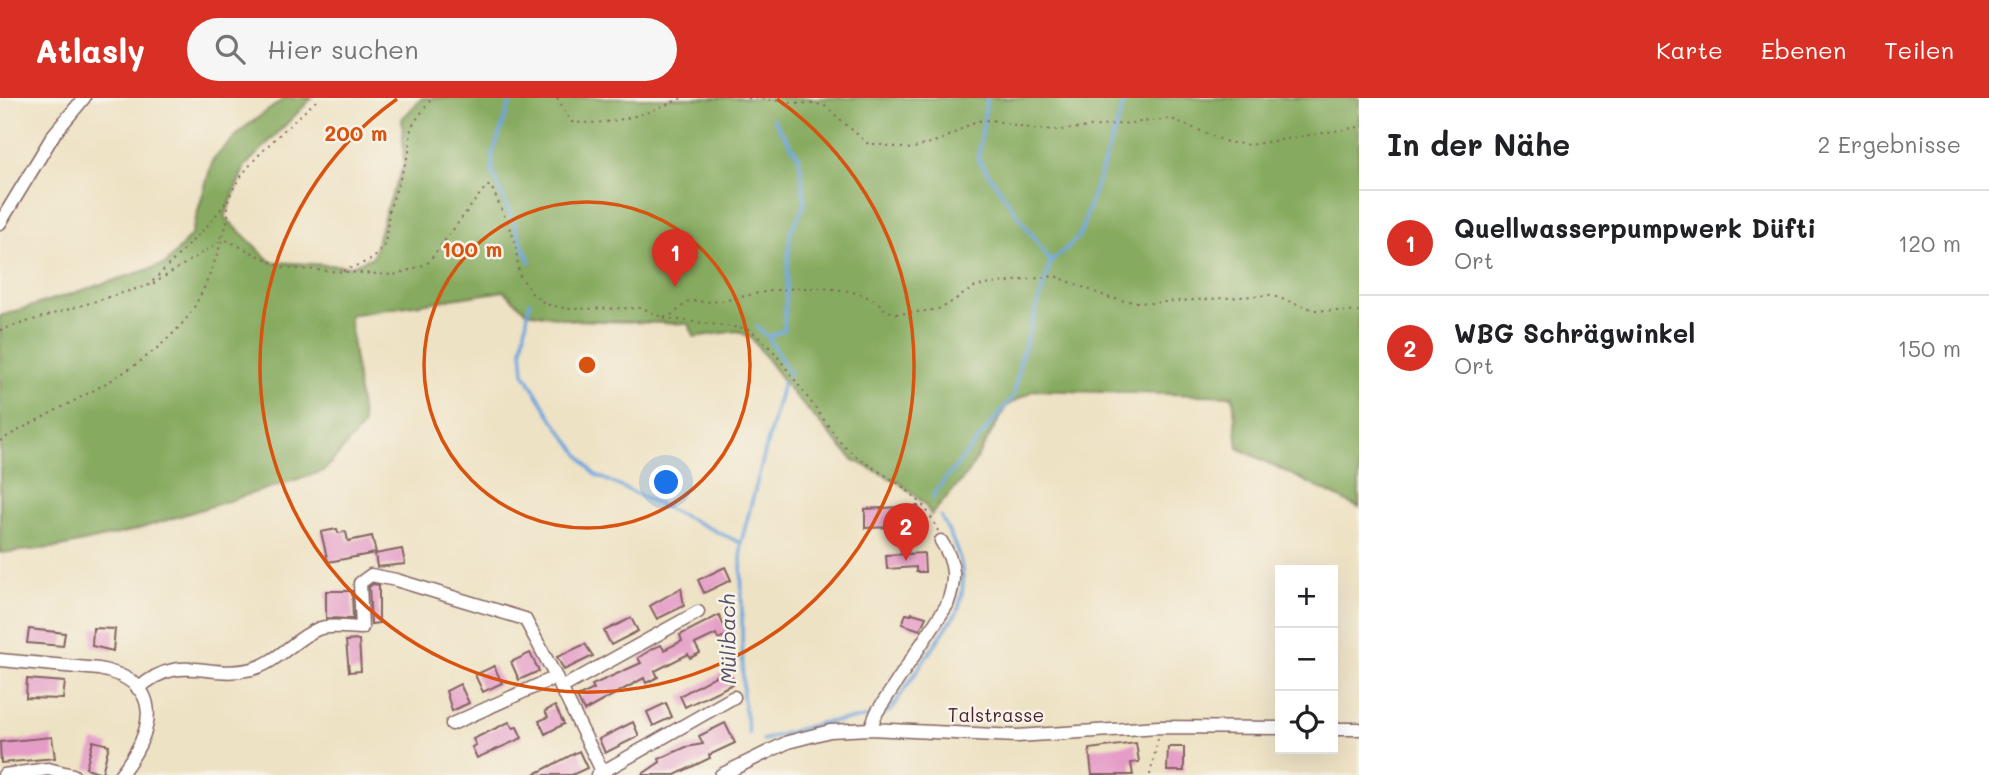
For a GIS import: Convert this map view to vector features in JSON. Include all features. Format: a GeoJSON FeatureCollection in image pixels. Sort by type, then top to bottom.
{"type":"FeatureCollection","features":[{"type":"Feature","properties":{"kind":"street"},"geometry":{"type":"LineString","coordinates":[[0,223],[54,134],[84,98]]}},
{"type":"Feature","properties":{"kind":"street"},"geometry":{"type":"LineString","coordinates":[[873,721],[947,606],[953,590],[954,566],[941,541]]}},
{"type":"Feature","properties":{"kind":"street"},"geometry":{"type":"LineString","coordinates":[[138,689],[160,673],[180,667],[240,671],[257,668],[322,628],[362,628],[360,583],[371,575],[513,613],[524,619],[540,645],[601,774],[734,697]]}},
{"type":"Feature","properties":{"kind":"street"},"geometry":{"type":"LineString","coordinates":[[452,724],[558,682],[698,612]]}},
{"type":"Feature","properties":{"kind":"street"},"geometry":{"type":"LineString","coordinates":[[0,660],[113,672],[138,689],[148,711],[148,730],[137,754],[120,775]]}},
{"type":"Feature","properties":{"kind":"street","name":"Talstrasse"},"geometry":{"type":"LineString","coordinates":[[721,775],[807,736],[873,721],[1017,736],[1159,727],[1275,728]]}},
{"type":"Feature","properties":{"kind":"street"},"geometry":{"type":"LineString","coordinates":[[1338,729],[1359,729]]}},
{"type":"Feature","properties":{"kind":"street"},"geometry":{"type":"LineString","coordinates":[[4,775],[59,769],[73,775]]}},
{"type":"Feature","properties":{"kind":"path"},"geometry":{"type":"LineString","coordinates":[[149,285],[209,225],[272,141],[319,98]]}},
{"type":"Feature","properties":{"kind":"path"},"geometry":{"type":"LineString","coordinates":[[340,272],[373,259],[385,245],[389,211],[409,152],[411,127],[432,98]]}},
{"type":"Feature","properties":{"kind":"path"},"geometry":{"type":"LineString","coordinates":[[558,100],[571,122],[594,124],[644,116],[682,98]]}},
{"type":"Feature","properties":{"kind":"path"},"geometry":{"type":"LineString","coordinates":[[748,98],[824,105],[867,143],[911,149],[943,139],[976,121],[991,120],[1034,129],[1059,130],[1172,119],[1227,142],[1249,145],[1359,127]]}},
{"type":"Feature","properties":{"kind":"path"},"geometry":{"type":"LineString","coordinates":[[220,237],[284,268],[394,275],[427,264],[480,194],[487,186],[491,186],[515,240],[519,274],[533,295],[546,304],[568,309],[643,307],[663,317],[710,325],[743,327],[760,336],[841,443],[855,457],[898,482],[924,503],[941,541]]}},
{"type":"Feature","properties":{"kind":"path"},"geometry":{"type":"LineString","coordinates":[[0,441],[117,376],[154,351],[185,320],[197,303],[220,242],[228,216],[229,198]]}},
{"type":"Feature","properties":{"kind":"path"},"geometry":{"type":"LineString","coordinates":[[0,330],[149,285],[220,242]]}},
{"type":"Feature","properties":{"kind":"path"},"geometry":{"type":"LineString","coordinates":[[663,317],[673,314],[690,300],[715,303],[768,291],[839,290],[872,296],[885,310],[898,314],[942,308],[976,286],[1055,276],[1110,298],[1126,301],[1150,303],[1270,295],[1315,310],[1359,312]]}},
{"type":"Feature","properties":{"kind":"path"},"geometry":{"type":"LineString","coordinates":[[1150,775],[1159,727]]}},
{"type":"Feature","properties":{"kind":"green space"},"geometry":{"type":"Polygon","coordinates":[[[285,98],[312,98],[245,166],[225,217],[271,262],[351,266],[373,257],[385,213],[404,164],[402,119],[422,98],[1359,98],[1359,508],[1238,448],[1233,396],[1034,390],[1006,407],[969,472],[931,515],[924,503],[898,482],[853,460],[794,395],[752,339],[738,331],[694,337],[689,324],[573,320],[527,312],[504,291],[349,315],[363,426],[324,471],[132,531],[61,547],[0,553],[0,316],[166,264],[191,235],[213,159],[244,128],[285,98]]]}},
{"type":"Feature","properties":{"kind":"building"},"geometry":{"type":"Polygon","coordinates":[[[918,506],[924,526],[865,528],[865,509],[918,506]]]}},
{"type":"Feature","properties":{"kind":"building"},"geometry":{"type":"Polygon","coordinates":[[[337,529],[338,533],[346,532],[348,541],[372,536],[376,553],[328,562],[321,532],[337,529]]]}},
{"type":"Feature","properties":{"kind":"building"},"geometry":{"type":"Polygon","coordinates":[[[402,549],[405,564],[377,567],[375,554],[402,549]]]}},
{"type":"Feature","properties":{"kind":"building"},"geometry":{"type":"Polygon","coordinates":[[[924,553],[925,572],[916,572],[916,567],[887,569],[886,555],[924,553]]]}},
{"type":"Feature","properties":{"kind":"building"},"geometry":{"type":"Polygon","coordinates":[[[725,567],[731,580],[704,593],[698,580],[725,567]]]}},
{"type":"Feature","properties":{"kind":"building"},"geometry":{"type":"Polygon","coordinates":[[[373,584],[379,585],[379,623],[371,624],[369,587],[373,584]]]}},
{"type":"Feature","properties":{"kind":"building"},"geometry":{"type":"Polygon","coordinates":[[[681,588],[684,606],[657,619],[650,606],[681,588]]]}},
{"type":"Feature","properties":{"kind":"building"},"geometry":{"type":"Polygon","coordinates":[[[326,591],[352,591],[353,619],[326,618],[326,591]]]}},
{"type":"Feature","properties":{"kind":"building"},"geometry":{"type":"Polygon","coordinates":[[[906,614],[926,617],[920,630],[902,624],[906,614]]]}},
{"type":"Feature","properties":{"kind":"building"},"geometry":{"type":"Polygon","coordinates":[[[719,615],[728,635],[718,639],[716,634],[695,644],[700,653],[690,658],[688,654],[655,671],[658,677],[646,683],[644,678],[584,711],[577,697],[594,689],[592,685],[641,663],[638,658],[654,648],[661,645],[664,650],[682,641],[680,635],[719,615]]]}},
{"type":"Feature","properties":{"kind":"building"},"geometry":{"type":"Polygon","coordinates":[[[631,618],[638,631],[611,645],[604,631],[631,618]]]}},
{"type":"Feature","properties":{"kind":"building"},"geometry":{"type":"Polygon","coordinates":[[[93,628],[115,629],[113,651],[92,646],[93,628]]]}},
{"type":"Feature","properties":{"kind":"building"},"geometry":{"type":"Polygon","coordinates":[[[29,629],[65,633],[63,646],[27,643],[29,629]]]}},
{"type":"Feature","properties":{"kind":"building"},"geometry":{"type":"Polygon","coordinates":[[[359,640],[361,671],[349,672],[346,641],[359,640]]]}},
{"type":"Feature","properties":{"kind":"building"},"geometry":{"type":"Polygon","coordinates":[[[585,644],[593,656],[564,670],[557,657],[585,644]]]}},
{"type":"Feature","properties":{"kind":"building"},"geometry":{"type":"Polygon","coordinates":[[[530,653],[539,671],[519,680],[511,662],[530,653]]]}},
{"type":"Feature","properties":{"kind":"building"},"geometry":{"type":"Polygon","coordinates":[[[494,666],[502,683],[483,692],[475,675],[494,666]]]}},
{"type":"Feature","properties":{"kind":"building"},"geometry":{"type":"Polygon","coordinates":[[[728,669],[735,683],[685,707],[680,696],[728,669]]]}},
{"type":"Feature","properties":{"kind":"building"},"geometry":{"type":"Polygon","coordinates":[[[27,679],[65,682],[63,699],[26,698],[27,679]]]}},
{"type":"Feature","properties":{"kind":"building"},"geometry":{"type":"Polygon","coordinates":[[[460,684],[469,703],[452,711],[446,691],[460,684]]]}},
{"type":"Feature","properties":{"kind":"building"},"geometry":{"type":"Polygon","coordinates":[[[666,703],[672,717],[653,726],[647,712],[666,703]]]}},
{"type":"Feature","properties":{"kind":"building"},"geometry":{"type":"Polygon","coordinates":[[[555,706],[564,724],[545,734],[539,721],[548,717],[545,711],[555,706]]]}},
{"type":"Feature","properties":{"kind":"building"},"geometry":{"type":"Polygon","coordinates":[[[509,722],[513,728],[517,727],[522,738],[477,758],[472,747],[476,745],[473,739],[509,722]]]}},
{"type":"Feature","properties":{"kind":"building"},"geometry":{"type":"Polygon","coordinates":[[[633,722],[639,736],[605,753],[599,739],[633,722]]]}},
{"type":"Feature","properties":{"kind":"building"},"geometry":{"type":"Polygon","coordinates":[[[725,723],[735,743],[675,775],[641,775],[660,762],[659,759],[686,747],[703,744],[699,736],[725,723]]]}},
{"type":"Feature","properties":{"kind":"building"},"geometry":{"type":"Polygon","coordinates":[[[52,737],[55,758],[1,763],[0,742],[52,737]]]}},
{"type":"Feature","properties":{"kind":"building"},"geometry":{"type":"Polygon","coordinates":[[[93,741],[109,745],[102,773],[86,768],[93,741]]]}},
{"type":"Feature","properties":{"kind":"building"},"geometry":{"type":"Polygon","coordinates":[[[1136,743],[1139,762],[1131,763],[1133,775],[1092,775],[1089,749],[1136,743]]]}},
{"type":"Feature","properties":{"kind":"building"},"geometry":{"type":"Polygon","coordinates":[[[1168,747],[1184,747],[1184,771],[1167,771],[1168,747]]]}},
{"type":"Feature","properties":{"kind":"building"},"geometry":{"type":"Polygon","coordinates":[[[579,751],[587,768],[572,775],[533,775],[579,751]]]}},
{"type":"Feature","properties":{"kind":"waterway"},"geometry":{"type":"LineString","coordinates":[[512,98],[492,156],[493,174],[530,262]]}},
{"type":"Feature","properties":{"kind":"waterway"},"geometry":{"type":"LineString","coordinates":[[987,98],[978,159],[1051,262]]}},
{"type":"Feature","properties":{"kind":"waterway"},"geometry":{"type":"LineString","coordinates":[[933,498],[934,493],[1014,396],[1021,358],[1051,262],[1079,237],[1126,98]]}},
{"type":"Feature","properties":{"kind":"waterway"},"geometry":{"type":"LineString","coordinates":[[773,119],[799,157],[805,203],[790,233],[784,330],[768,337],[790,374]]}},
{"type":"Feature","properties":{"kind":"waterway"},"geometry":{"type":"LineString","coordinates":[[530,301],[522,349],[524,373],[553,420],[594,474],[741,543]]}},
{"type":"Feature","properties":{"kind":"waterway"},"geometry":{"type":"LineString","coordinates":[[757,327],[768,337]]}},
{"type":"Feature","properties":{"kind":"waterway","name":"Mülibach"},"geometry":{"type":"LineString","coordinates":[[749,734],[743,699],[741,543],[783,383]]}},
{"type":"Feature","properties":{"kind":"waterway"},"geometry":{"type":"LineString","coordinates":[[880,715],[890,711],[957,612],[963,586],[961,562],[941,517]]}},
{"type":"Feature","properties":{"kind":"waterway"},"geometry":{"type":"LineString","coordinates":[[763,740],[820,723],[873,717]]}},
{"type":"Feature","properties":{"kind":"place","name":"Quellwasserpumpwerk Düfti"},"geometry":{"type":"Point","coordinates":[675,287]}},
{"type":"Feature","properties":{"kind":"place","name":"WBG Schrägwinkel"},"geometry":{"type":"Point","coordinates":[906,561]}}]}
